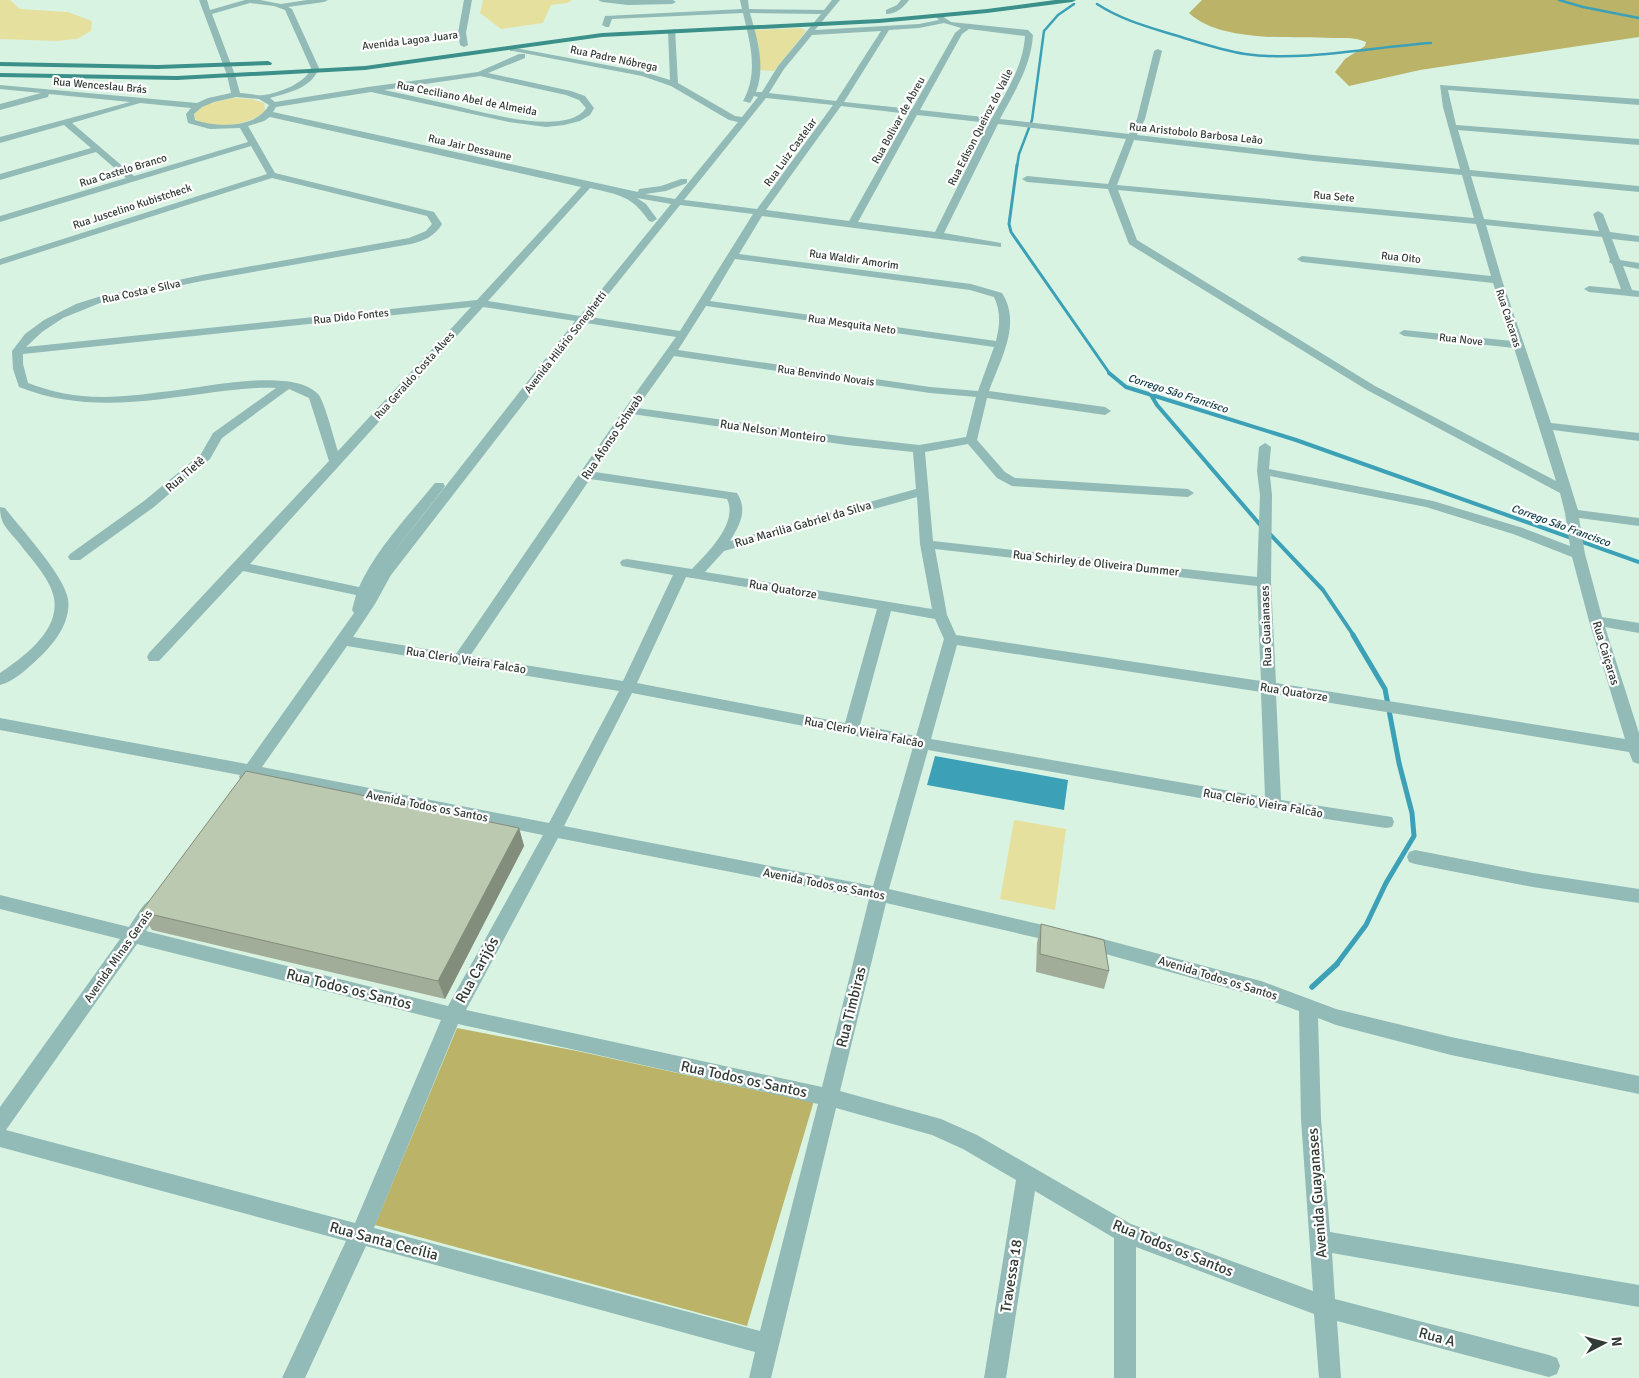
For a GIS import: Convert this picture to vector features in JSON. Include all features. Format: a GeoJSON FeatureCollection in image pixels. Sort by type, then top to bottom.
{"type":"FeatureCollection","features":[{"type":"Feature","properties":{"kind":"main road"},"geometry":{"type":"LineString","coordinates":[[597,26],[672,18],[823,12],[889,12],[1008,0]]}},
{"type":"Feature","properties":{"kind":"main road","name":"Avenida Lagoa Juara"},"geometry":{"type":"LineString","coordinates":[[0,75],[138,78],[310,75],[344,69],[410,63],[602,35],[948,19],[1072,0]]}},
{"type":"Feature","properties":{"kind":"main road","name":"Avenida Lagoa Juara"},"geometry":{"type":"LineString","coordinates":[[455,46],[473,43]]}},
{"type":"Feature","properties":{"kind":"main road"},"geometry":{"type":"LineString","coordinates":[[308,61],[322,60]]}},
{"type":"Feature","properties":{"kind":"main road"},"geometry":{"type":"LineString","coordinates":[[0,64],[158,67],[279,62]]}},
{"type":"Feature","properties":{"kind":"main road"},"geometry":{"type":"LineString","coordinates":[[293,63],[310,75],[344,69]]}},
{"type":"Feature","properties":{"kind":"street"},"geometry":{"type":"LineString","coordinates":[[203,0],[231,75],[236,95]]}},
{"type":"Feature","properties":{"kind":"street"},"geometry":{"type":"LineString","coordinates":[[208,12],[252,1],[284,5],[324,0]]}},
{"type":"Feature","properties":{"kind":"street"},"geometry":{"type":"LineString","coordinates":[[464,45],[462,33],[468,0]]}},
{"type":"Feature","properties":{"kind":"street"},"geometry":{"type":"LineString","coordinates":[[602,0],[628,3],[672,1],[672,18]]}},
{"type":"Feature","properties":{"kind":"street"},"geometry":{"type":"LineString","coordinates":[[744,0],[750,28],[764,68],[752,94]]}},
{"type":"Feature","properties":{"kind":"street","name":"Avenida Hilário Soneghetti"},"geometry":{"type":"LineString","coordinates":[[739,114],[764,95],[781,68],[810,33],[823,12],[836,0]]}},
{"type":"Feature","properties":{"kind":"street"},"geometry":{"type":"LineString","coordinates":[[889,12],[900,7],[905,0]]}},
{"type":"Feature","properties":{"kind":"street"},"geometry":{"type":"LineString","coordinates":[[284,5],[288,9],[308,61],[310,75],[262,98],[236,95],[215,99],[197,106],[190,114],[190,118],[197,124],[218,128],[243,125],[271,110],[368,89],[480,74],[522,56]]}},
{"type":"Feature","properties":{"kind":"street"},"geometry":{"type":"LineString","coordinates":[[810,33],[919,26],[948,19],[965,26]]}},
{"type":"Feature","properties":{"kind":"street","name":"Rua Edison Queiroz do Valle"},"geometry":{"type":"LineString","coordinates":[[938,235],[994,121],[1027,61],[1029,35],[1021,31],[965,26]]}},
{"type":"Feature","properties":{"kind":"street","name":"Rua Bolivar de Abreu"},"geometry":{"type":"LineString","coordinates":[[851,225],[959,33],[965,26]]}},
{"type":"Feature","properties":{"kind":"street","name":"Rua Luiz Castelar"},"geometry":{"type":"LineString","coordinates":[[759,213],[838,104],[887,28]]}},
{"type":"Feature","properties":{"kind":"street"},"geometry":{"type":"LineString","coordinates":[[672,31],[674,84]]}},
{"type":"Feature","properties":{"kind":"street","name":"Rua Padre Nóbrega"},"geometry":{"type":"LineString","coordinates":[[505,48],[644,74],[674,84],[739,114]]}},
{"type":"Feature","properties":{"kind":"street"},"geometry":{"type":"LineString","coordinates":[[1158,51],[1141,119],[1131,137],[1112,187],[1131,238],[1137,246],[1371,388],[1564,490]]}},
{"type":"Feature","properties":{"kind":"street"},"geometry":{"type":"LineString","coordinates":[[764,68],[781,68]]}},
{"type":"Feature","properties":{"kind":"street","name":"Rua Ceciliano Abel de Almeida"},"geometry":{"type":"LineString","coordinates":[[368,89],[502,118],[535,123],[555,124],[572,121],[583,117],[590,108],[582,98],[568,93],[480,74]]}},
{"type":"Feature","properties":{"kind":"street","name":"Rua Wenceslau Brás"},"geometry":{"type":"LineString","coordinates":[[0,87],[197,106]]}},
{"type":"Feature","properties":{"kind":"street","name":"Rua Caicaras"},"geometry":{"type":"LineString","coordinates":[[1577,546],[1572,513],[1546,426],[1497,280],[1452,127],[1443,87],[1639,102]]}},
{"type":"Feature","properties":{"kind":"street"},"geometry":{"type":"LineString","coordinates":[[0,107],[57,92]]}},
{"type":"Feature","properties":{"kind":"street","name":"Avenida Hilário Soneghetti"},"geometry":{"type":"LineString","coordinates":[[368,593],[535,373],[710,154],[752,94]]}},
{"type":"Feature","properties":{"kind":"street","name":"Rua Aristobolo Barbosa Leão"},"geometry":{"type":"LineString","coordinates":[[752,94],[1131,137],[1639,188]]}},
{"type":"Feature","properties":{"kind":"street","name":"Rua Jair Dessaune"},"geometry":{"type":"LineString","coordinates":[[262,98],[269,100],[271,110],[617,192],[759,213],[938,235],[997,245]]}},
{"type":"Feature","properties":{"kind":"street"},"geometry":{"type":"LineString","coordinates":[[0,140],[147,100]]}},
{"type":"Feature","properties":{"kind":"street"},"geometry":{"type":"LineString","coordinates":[[66,122],[132,179]]}},
{"type":"Feature","properties":{"kind":"street"},"geometry":{"type":"LineString","coordinates":[[243,125],[272,175]]}},
{"type":"Feature","properties":{"kind":"street"},"geometry":{"type":"LineString","coordinates":[[1452,127],[1639,142]]}},
{"type":"Feature","properties":{"kind":"street","name":"Rua Castelo Branco"},"geometry":{"type":"LineString","coordinates":[[0,219],[253,143]]}},
{"type":"Feature","properties":{"kind":"street"},"geometry":{"type":"LineString","coordinates":[[0,177],[97,149]]}},
{"type":"Feature","properties":{"kind":"street","name":"Avenida Hilário Soneghetti"},"geometry":{"type":"LineString","coordinates":[[578,318],[652,219],[672,201],[684,181],[710,154]]}},
{"type":"Feature","properties":{"kind":"street","name":"Rua Juscelino Kubistcheck"},"geometry":{"type":"LineString","coordinates":[[0,262],[272,175]]}},
{"type":"Feature","properties":{"kind":"street","name":"Rua Costa e Silva"},"geometry":{"type":"LineString","coordinates":[[18,352],[25,341],[37,330],[64,314],[101,299],[411,241],[427,236],[434,230],[437,224],[431,214],[422,211],[272,175]]}},
{"type":"Feature","properties":{"kind":"street","name":"Rua Sete"},"geometry":{"type":"LineString","coordinates":[[1027,179],[1481,222],[1639,239]]}},
{"type":"Feature","properties":{"kind":"street"},"geometry":{"type":"LineString","coordinates":[[617,192],[654,190],[684,181]]}},
{"type":"Feature","properties":{"kind":"street","name":"Rua Geraldo Costa Alves"},"geometry":{"type":"LineString","coordinates":[[154,657],[336,462],[479,302],[588,185]]}},
{"type":"Feature","properties":{"kind":"street"},"geometry":{"type":"LineString","coordinates":[[617,192],[635,199],[643,206],[652,219]]}},
{"type":"Feature","properties":{"kind":"street","name":"Rua Afonso Schwab"},"geometry":{"type":"LineString","coordinates":[[460,659],[586,475],[628,410],[683,335],[759,213]]}},
{"type":"Feature","properties":{"kind":"street"},"geometry":{"type":"LineString","coordinates":[[1598,214],[1614,262],[1627,292]]}},
{"type":"Feature","properties":{"kind":"street","name":"Rua Waldir Amorim"},"geometry":{"type":"LineString","coordinates":[[733,256],[971,288],[995,293],[1000,298],[1004,308],[1004,327],[1001,345],[982,395],[971,440]]}},
{"type":"Feature","properties":{"kind":"street","name":"Rua Oito"},"geometry":{"type":"LineString","coordinates":[[1302,259],[1497,280]]}},
{"type":"Feature","properties":{"kind":"street"},"geometry":{"type":"LineString","coordinates":[[1614,262],[1639,266]]}},
{"type":"Feature","properties":{"kind":"street"},"geometry":{"type":"LineString","coordinates":[[1589,288],[1627,292],[1639,296]]}},
{"type":"Feature","properties":{"kind":"street","name":"Rua Dido Fontes"},"geometry":{"type":"LineString","coordinates":[[18,352],[479,302],[683,335]]}},
{"type":"Feature","properties":{"kind":"street","name":"Rua Mesquita Neto"},"geometry":{"type":"LineString","coordinates":[[704,303],[1001,345]]}},
{"type":"Feature","properties":{"kind":"street","name":"Rua Nove"},"geometry":{"type":"LineString","coordinates":[[1404,333],[1518,344]]}},
{"type":"Feature","properties":{"kind":"street"},"geometry":{"type":"LineString","coordinates":[[18,352],[20,376],[24,385],[53,396],[80,400],[112,400],[258,384],[287,385],[306,390],[314,396],[336,462]]}},
{"type":"Feature","properties":{"kind":"street","name":"Rua Benvindo Novais"},"geometry":{"type":"LineString","coordinates":[[670,352],[930,390],[1105,411]]}},
{"type":"Feature","properties":{"kind":"street","name":"Rua Tietê"},"geometry":{"type":"LineString","coordinates":[[75,557],[150,504],[206,456],[217,436],[287,385]]}},
{"type":"Feature","properties":{"kind":"street","name":"Rua Nelson Monteiro"},"geometry":{"type":"LineString","coordinates":[[628,410],[847,441],[919,449],[971,440]]}},
{"type":"Feature","properties":{"kind":"street"},"geometry":{"type":"LineString","coordinates":[[1546,426],[1639,437]]}},
{"type":"Feature","properties":{"kind":"street"},"geometry":{"type":"LineString","coordinates":[[971,440],[1001,475],[1012,482],[1188,493]]}},
{"type":"Feature","properties":{"kind":"street","name":"Rua Guaianases"},"geometry":{"type":"LineString","coordinates":[[1265,447],[1263,471],[1266,495],[1264,582],[1273,805]]}},
{"type":"Feature","properties":{"kind":"street"},"geometry":{"type":"LineString","coordinates":[[919,449],[927,544],[940,615],[951,639]]}},
{"type":"Feature","properties":{"kind":"street"},"geometry":{"type":"LineString","coordinates":[[1263,471],[1428,504],[1518,531],[1577,546]]}},
{"type":"Feature","properties":{"kind":"street"},"geometry":{"type":"LineString","coordinates":[[586,475],[724,493],[732,496],[735,499],[737,510],[732,526],[719,548]]}},
{"type":"Feature","properties":{"kind":"street","name":"Rua Marilia Gabriel da Silva"},"geometry":{"type":"LineString","coordinates":[[688,573],[719,548],[922,491]]}},
{"type":"Feature","properties":{"kind":"street"},"geometry":{"type":"LineString","coordinates":[[0,511],[54,582],[62,600],[56,625],[46,643],[28,661],[0,680]]}},
{"type":"Feature","properties":{"kind":"street"},"geometry":{"type":"LineString","coordinates":[[1572,513],[1639,522]]}},
{"type":"Feature","properties":{"kind":"street","name":"Rua Schirley de Oliveira Dummer"},"geometry":{"type":"LineString","coordinates":[[927,544],[1264,582]]}},
{"type":"Feature","properties":{"kind":"street","name":"Rua Caiçaras"},"geometry":{"type":"LineString","coordinates":[[1577,546],[1596,621],[1637,752]]}},
{"type":"Feature","properties":{"kind":"street","name":"Rua Quatorze"},"geometry":{"type":"LineString","coordinates":[[626,562],[940,615]]}},
{"type":"Feature","properties":{"kind":"street"},"geometry":{"type":"LineString","coordinates":[[240,566],[368,593],[358,619],[240,786]]}},
{"type":"Feature","properties":{"kind":"street","name":"Rua Carijós"},"geometry":{"type":"LineString","coordinates":[[293,1378],[360,1235],[453,1015],[553,831],[688,573]]}},
{"type":"Feature","properties":{"kind":"street"},"geometry":{"type":"LineString","coordinates":[[851,729],[885,606]]}},
{"type":"Feature","properties":{"kind":"street"},"geometry":{"type":"LineString","coordinates":[[1596,621],[1639,628]]}},
{"type":"Feature","properties":{"kind":"street","name":"Rua Quatorze"},"geometry":{"type":"LineString","coordinates":[[951,639],[1394,707],[1637,752]]}},
{"type":"Feature","properties":{"kind":"street","name":"Rua Timbiras"},"geometry":{"type":"LineString","coordinates":[[760,1378],[879,894],[951,639]]}},
{"type":"Feature","properties":{"kind":"street","name":"Rua Clerio Vieira Falcão"},"geometry":{"type":"LineString","coordinates":[[343,640],[628,687],[923,743],[1273,805],[1386,822]]}},
{"type":"Feature","properties":{"kind":"street","name":"Avenida Todos os Santos"},"geometry":{"type":"LineString","coordinates":[[0,724],[252,771],[879,894],[1149,957],[1261,989],[1336,1017],[1451,1046],[1639,1085]]}},
{"type":"Feature","properties":{"kind":"street"},"geometry":{"type":"LineString","coordinates":[[1415,857],[1534,880],[1639,896]]}},
{"type":"Feature","properties":{"kind":"street","name":"Avenida Minas Gerais"},"geometry":{"type":"LineString","coordinates":[[0,1123],[167,888]]}},
{"type":"Feature","properties":{"kind":"street","name":"Rua Todos os Santos"},"geometry":{"type":"LineString","coordinates":[[0,902],[453,1015],[828,1097],[934,1126],[970,1142],[1125,1232],[1325,1307]]}},
{"type":"Feature","properties":{"kind":"street","name":"Avenida Guayanases"},"geometry":{"type":"LineString","coordinates":[[1308,1007],[1311,1119],[1330,1378]]}},
{"type":"Feature","properties":{"kind":"street","name":"Rua Santa Cecília"},"geometry":{"type":"LineString","coordinates":[[0,1138],[768,1344]]}},
{"type":"Feature","properties":{"kind":"street","name":"Travessa 18"},"geometry":{"type":"LineString","coordinates":[[995,1378],[1026,1174]]}},
{"type":"Feature","properties":{"kind":"street"},"geometry":{"type":"LineString","coordinates":[[1125,1232],[1125,1378]]}},
{"type":"Feature","properties":{"kind":"street"},"geometry":{"type":"LineString","coordinates":[[1321,1241],[1639,1296]]}},
{"type":"Feature","properties":{"kind":"street","name":"Rua A"},"geometry":{"type":"LineString","coordinates":[[1325,1307],[1549,1366]]}},
{"type":"Feature","properties":{"kind":"shaded area"},"geometry":{"type":"Polygon","coordinates":[[[0,0],[10,0],[20,9],[68,12],[92,21],[91,31],[77,39],[56,41],[0,39],[0,0]]]}},
{"type":"Feature","properties":{"kind":"shaded area"},"geometry":{"type":"Polygon","coordinates":[[[483,0],[572,0],[568,3],[551,5],[543,23],[501,29],[480,13],[483,0]]]}},
{"type":"Feature","properties":{"kind":"shaded area"},"geometry":{"type":"Polygon","coordinates":[[[1202,0],[1639,0],[1639,37],[1420,70],[1349,86],[1335,72],[1345,59],[1365,46],[1366,42],[1349,38],[1277,37],[1237,34],[1203,23],[1189,13],[1202,0]]]}},
{"type":"Feature","properties":{"kind":"shaded area"},"geometry":{"type":"Polygon","coordinates":[[[801,28],[806,31],[774,71],[760,70],[753,30],[801,28]]]}},
{"type":"Feature","properties":{"kind":"shaded area"},"geometry":{"type":"Polygon","coordinates":[[[232,98],[252,99],[264,103],[265,111],[251,120],[220,126],[210,125],[194,118],[195,112],[206,104],[232,98]]]}},
{"type":"Feature","properties":{"kind":"shaded area"},"geometry":{"type":"Polygon","coordinates":[[[1014,820],[1066,829],[1055,910],[1000,899],[1014,820]]]}},
{"type":"Feature","properties":{"kind":"shaded area"},"geometry":{"type":"Polygon","coordinates":[[[457,1028],[577,1051],[764,1092],[816,1094],[747,1326],[375,1225],[457,1028]]]}},
{"type":"Feature","properties":{"kind":"water"},"geometry":{"type":"Polygon","coordinates":[[[935,756],[1068,780],[1064,810],[927,785],[935,756]]]}},
{"type":"Feature","properties":{"kind":"building"},"geometry":{"type":"Polygon","coordinates":[[[246,771],[519,828],[438,981],[141,912],[246,771]]]}},
{"type":"Feature","properties":{"kind":"building"},"geometry":{"type":"Polygon","coordinates":[[[1041,924],[1104,940],[1109,971],[1040,954],[1041,924]]]}},
{"type":"Feature","properties":{"kind":"waterway"},"geometry":{"type":"LineString","coordinates":[[1559,0],[1583,7],[1639,18]]}},
{"type":"Feature","properties":{"kind":"waterway","name":"Corrego São Francisco"},"geometry":{"type":"LineString","coordinates":[[1017,166],[1019,154],[1032,120],[1044,31],[1058,15],[1074,4]]}},
{"type":"Feature","properties":{"kind":"waterway"},"geometry":{"type":"LineString","coordinates":[[1097,4],[1142,25],[1216,48],[1245,54],[1267,56],[1314,55],[1431,43]]}},
{"type":"Feature","properties":{"kind":"waterway","name":"Corrego São Francisco"},"geometry":{"type":"LineString","coordinates":[[1017,165],[1009,224],[1011,232],[1110,374]]}},
{"type":"Feature","properties":{"kind":"waterway","name":"Corrego São Francisco"},"geometry":{"type":"LineString","coordinates":[[1110,374],[1126,387],[1296,440],[1639,562]]}},
{"type":"Feature","properties":{"kind":"waterway"},"geometry":{"type":"LineString","coordinates":[[1151,395],[1157,405],[1262,527]]}},
{"type":"Feature","properties":{"kind":"waterway"},"geometry":{"type":"LineString","coordinates":[[1268,532],[1323,590],[1354,636]]}},
{"type":"Feature","properties":{"kind":"waterway"},"geometry":{"type":"LineString","coordinates":[[1336,965],[1366,925],[1386,883],[1414,836],[1412,813],[1399,763],[1385,689],[1353,635]]}},
{"type":"Feature","properties":{"kind":"waterway"},"geometry":{"type":"LineString","coordinates":[[1312,987],[1336,965]]}}]}
